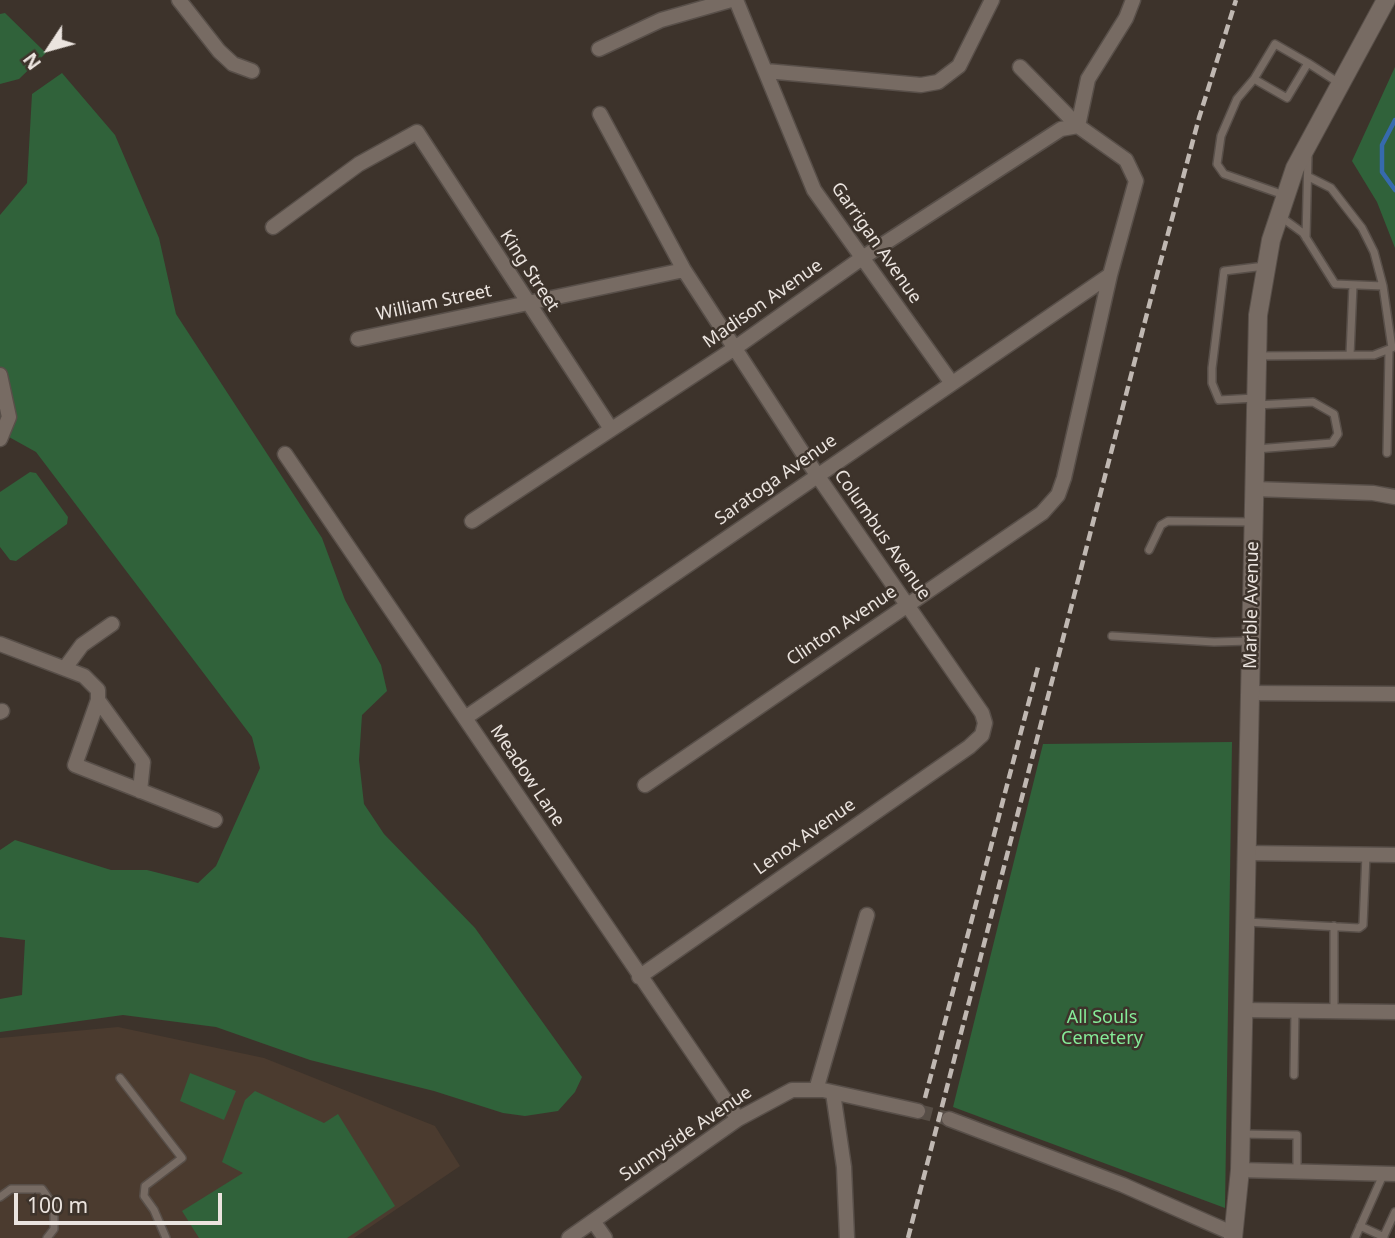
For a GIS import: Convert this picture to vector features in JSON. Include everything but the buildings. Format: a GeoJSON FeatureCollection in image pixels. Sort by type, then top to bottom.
{"type":"FeatureCollection","features":[{"type":"Feature","properties":{"kind":"street"},"geometry":{"type":"LineString","coordinates":[[179,0],[219,51],[233,64],[252,71]]}},
{"type":"Feature","properties":{"kind":"street"},"geometry":{"type":"LineString","coordinates":[[599,49],[661,19],[734,0]]}},
{"type":"Feature","properties":{"kind":"street","name":"Garrigan Avenue"},"geometry":{"type":"LineString","coordinates":[[734,0],[814,190],[951,382]]}},
{"type":"Feature","properties":{"kind":"street"},"geometry":{"type":"LineString","coordinates":[[766,71],[921,85],[938,82],[959,66],[992,0]]}},
{"type":"Feature","properties":{"kind":"street"},"geometry":{"type":"LineString","coordinates":[[1078,126],[1088,79],[1126,18],[1133,0]]}},
{"type":"Feature","properties":{"kind":"street","name":"Marble Avenue"},"geometry":{"type":"LineString","coordinates":[[1234,1236],[1241,1134],[1256,356],[1265,266],[1278,215],[1307,143],[1386,0]]}},
{"type":"Feature","properties":{"kind":"street"},"geometry":{"type":"LineString","coordinates":[[1020,67],[1078,126],[1126,160],[1136,181],[1110,275]]}},
{"type":"Feature","properties":{"kind":"street","name":"Columbus Avenue"},"geometry":{"type":"LineString","coordinates":[[600,114],[684,270],[817,475],[982,713],[985,723]]}},
{"type":"Feature","properties":{"kind":"street","name":"Madison Avenue"},"geometry":{"type":"LineString","coordinates":[[472,521],[735,348],[862,258],[1061,129],[1078,126]]}},
{"type":"Feature","properties":{"kind":"street","name":"King Street"},"geometry":{"type":"LineString","coordinates":[[273,227],[359,164],[417,132],[611,429]]}},
{"type":"Feature","properties":{"kind":"street","name":"William Street"},"geometry":{"type":"LineString","coordinates":[[358,339],[684,270]]}},
{"type":"Feature","properties":{"kind":"street","name":"Saratoga Avenue"},"geometry":{"type":"LineString","coordinates":[[465,718],[1110,275]]}},
{"type":"Feature","properties":{"kind":"street","name":"Clinton Avenue"},"geometry":{"type":"LineString","coordinates":[[645,785],[1042,513],[1058,495],[1064,478],[1110,275]]}},
{"type":"Feature","properties":{"kind":"street"},"geometry":{"type":"LineString","coordinates":[[0,375],[9,417],[0,439]]}},
{"type":"Feature","properties":{"kind":"street","name":"Meadow Lane"},"geometry":{"type":"LineString","coordinates":[[285,454],[738,1119]]}},
{"type":"Feature","properties":{"kind":"street"},"geometry":{"type":"LineString","coordinates":[[1254,489],[1373,492],[1395,497]]}},
{"type":"Feature","properties":{"kind":"street"},"geometry":{"type":"LineString","coordinates":[[65,668],[82,645],[112,624]]}},
{"type":"Feature","properties":{"kind":"street"},"geometry":{"type":"LineString","coordinates":[[0,644],[84,676],[97,690],[98,700],[75,765],[215,820]]}},
{"type":"Feature","properties":{"kind":"street"},"geometry":{"type":"LineString","coordinates":[[1250,693],[1395,694]]}},
{"type":"Feature","properties":{"kind":"street"},"geometry":{"type":"LineString","coordinates":[[98,700],[143,762],[140,790]]}},
{"type":"Feature","properties":{"kind":"street","name":"Lenox Avenue"},"geometry":{"type":"LineString","coordinates":[[639,977],[969,747],[982,735],[985,723]]}},
{"type":"Feature","properties":{"kind":"street"},"geometry":{"type":"LineString","coordinates":[[1246,853],[1395,855]]}},
{"type":"Feature","properties":{"kind":"street"},"geometry":{"type":"LineString","coordinates":[[816,1090],[867,915]]}},
{"type":"Feature","properties":{"kind":"street"},"geometry":{"type":"LineString","coordinates":[[1243,1010],[1395,1012]]}},
{"type":"Feature","properties":{"kind":"street","name":"Sunnyside Avenue"},"geometry":{"type":"LineString","coordinates":[[569,1238],[738,1119],[792,1090],[816,1090],[918,1111]]}},
{"type":"Feature","properties":{"kind":"street"},"geometry":{"type":"LineString","coordinates":[[833,1093],[844,1167],[847,1238]]}},
{"type":"Feature","properties":{"kind":"street"},"geometry":{"type":"LineString","coordinates":[[949,1119],[1123,1185],[1234,1236]]}},
{"type":"Feature","properties":{"kind":"street"},"geometry":{"type":"LineString","coordinates":[[1240,1170],[1390,1173]]}},
{"type":"Feature","properties":{"kind":"street"},"geometry":{"type":"LineString","coordinates":[[593,1222],[605,1238]]}},
{"type":"Feature","properties":{"kind":"lane"},"geometry":{"type":"LineString","coordinates":[[1285,195],[1224,174],[1217,164],[1222,136],[1237,99],[1254,79],[1275,44],[1339,83]]}},
{"type":"Feature","properties":{"kind":"lane"},"geometry":{"type":"LineString","coordinates":[[1254,79],[1287,98],[1308,63]]}},
{"type":"Feature","properties":{"kind":"lane"},"geometry":{"type":"LineString","coordinates":[[1306,238],[1309,177],[1307,143]]}},
{"type":"Feature","properties":{"kind":"lane"},"geometry":{"type":"LineString","coordinates":[[1309,177],[1331,188],[1362,228],[1374,252],[1383,286],[1392,348],[1389,351],[1387,453]]}},
{"type":"Feature","properties":{"kind":"lane"},"geometry":{"type":"LineString","coordinates":[[1278,215],[1300,230],[1335,284],[1383,286]]}},
{"type":"Feature","properties":{"kind":"lane"},"geometry":{"type":"LineString","coordinates":[[1255,449],[1332,443],[1338,434],[1334,414],[1313,402],[1219,400],[1212,383],[1212,368],[1224,271],[1265,266]]}},
{"type":"Feature","properties":{"kind":"lane"},"geometry":{"type":"LineString","coordinates":[[1350,355],[1353,285]]}},
{"type":"Feature","properties":{"kind":"lane"},"geometry":{"type":"LineString","coordinates":[[1256,356],[1350,355],[1389,351]]}},
{"type":"Feature","properties":{"kind":"lane"},"geometry":{"type":"LineString","coordinates":[[1149,550],[1161,525],[1168,521],[1253,522]]}},
{"type":"Feature","properties":{"kind":"lane"},"geometry":{"type":"LineString","coordinates":[[1112,636],[1214,642],[1251,641]]}},
{"type":"Feature","properties":{"kind":"lane"},"geometry":{"type":"LineString","coordinates":[[1245,922],[1359,928],[1363,925],[1366,855]]}},
{"type":"Feature","properties":{"kind":"lane"},"geometry":{"type":"LineString","coordinates":[[1334,926],[1334,1012]]}},
{"type":"Feature","properties":{"kind":"lane"},"geometry":{"type":"LineString","coordinates":[[1294,1076],[1295,1011]]}},
{"type":"Feature","properties":{"kind":"lane"},"geometry":{"type":"LineString","coordinates":[[120,1078],[182,1158],[145,1185],[144,1196],[154,1210],[166,1238]]}},
{"type":"Feature","properties":{"kind":"lane"},"geometry":{"type":"LineString","coordinates":[[1241,1134],[1297,1135],[1297,1171]]}},
{"type":"Feature","properties":{"kind":"lane"},"geometry":{"type":"LineString","coordinates":[[1355,1238],[1390,1173]]}},
{"type":"Feature","properties":{"kind":"lane"},"geometry":{"type":"LineString","coordinates":[[0,1197],[11,1189],[42,1189],[54,1206],[54,1229],[47,1238]]}},
{"type":"Feature","properties":{"kind":"lane"},"geometry":{"type":"LineString","coordinates":[[1360,1226],[1383,1237],[1395,1212]]}},
{"type":"Feature","properties":{"kind":"shaded area"},"geometry":{"type":"Polygon","coordinates":[[[118,1027],[264,1058],[435,1126],[460,1166],[354,1238],[0,1238],[0,1038],[118,1027]]]}},
{"type":"Feature","properties":{"kind":"green space"},"geometry":{"type":"Polygon","coordinates":[[[5,13],[46,53],[19,79],[0,84],[0,14],[5,13]]]}},
{"type":"Feature","properties":{"kind":"green space"},"geometry":{"type":"Polygon","coordinates":[[[1395,67],[1395,248],[1377,202],[1352,161],[1395,67]]]}},
{"type":"Feature","properties":{"kind":"green space"},"geometry":{"type":"Polygon","coordinates":[[[62,73],[115,135],[159,238],[176,314],[322,538],[345,600],[381,665],[387,691],[362,715],[359,760],[364,804],[384,834],[475,928],[582,1077],[575,1092],[558,1111],[525,1116],[503,1113],[434,1091],[310,1060],[216,1027],[123,1015],[0,1032],[0,999],[22,995],[25,940],[0,937],[0,850],[15,840],[111,870],[147,870],[198,883],[216,866],[260,768],[252,737],[36,452],[0,432],[0,215],[27,183],[32,94],[62,73]]]}},
{"type":"Feature","properties":{"kind":"green space"},"geometry":{"type":"Polygon","coordinates":[[[30,472],[36,473],[68,517],[67,524],[16,561],[10,560],[0,547],[0,492],[30,472]]]}},
{"type":"Feature","properties":{"kind":"green space","name":"All Souls Cemetery"},"geometry":{"type":"Polygon","coordinates":[[[1232,742],[1225,1208],[953,1107],[1043,744],[1232,742]]]}},
{"type":"Feature","properties":{"kind":"green space"},"geometry":{"type":"Polygon","coordinates":[[[190,1073],[236,1091],[224,1120],[180,1101],[190,1073]]]}},
{"type":"Feature","properties":{"kind":"green space"},"geometry":{"type":"Polygon","coordinates":[[[255,1091],[324,1123],[338,1114],[395,1206],[347,1238],[199,1238],[182,1211],[243,1173],[222,1162],[245,1100],[255,1091]]]}},
{"type":"Feature","properties":{"kind":"waterway"},"geometry":{"type":"LineString","coordinates":[[1395,120],[1382,145],[1382,172],[1395,190]]}},
{"type":"Feature","properties":{"kind":"tunnel"},"geometry":{"type":"LineString","coordinates":[[918,1111],[949,1119]]}},
{"type":"Feature","properties":{"kind":"railway"},"geometry":{"type":"LineString","coordinates":[[908,1238],[1158,271],[1199,118],[1236,0]]}},
{"type":"Feature","properties":{"kind":"railway"},"geometry":{"type":"LineString","coordinates":[[925,1098],[1038,667]]}}]}
